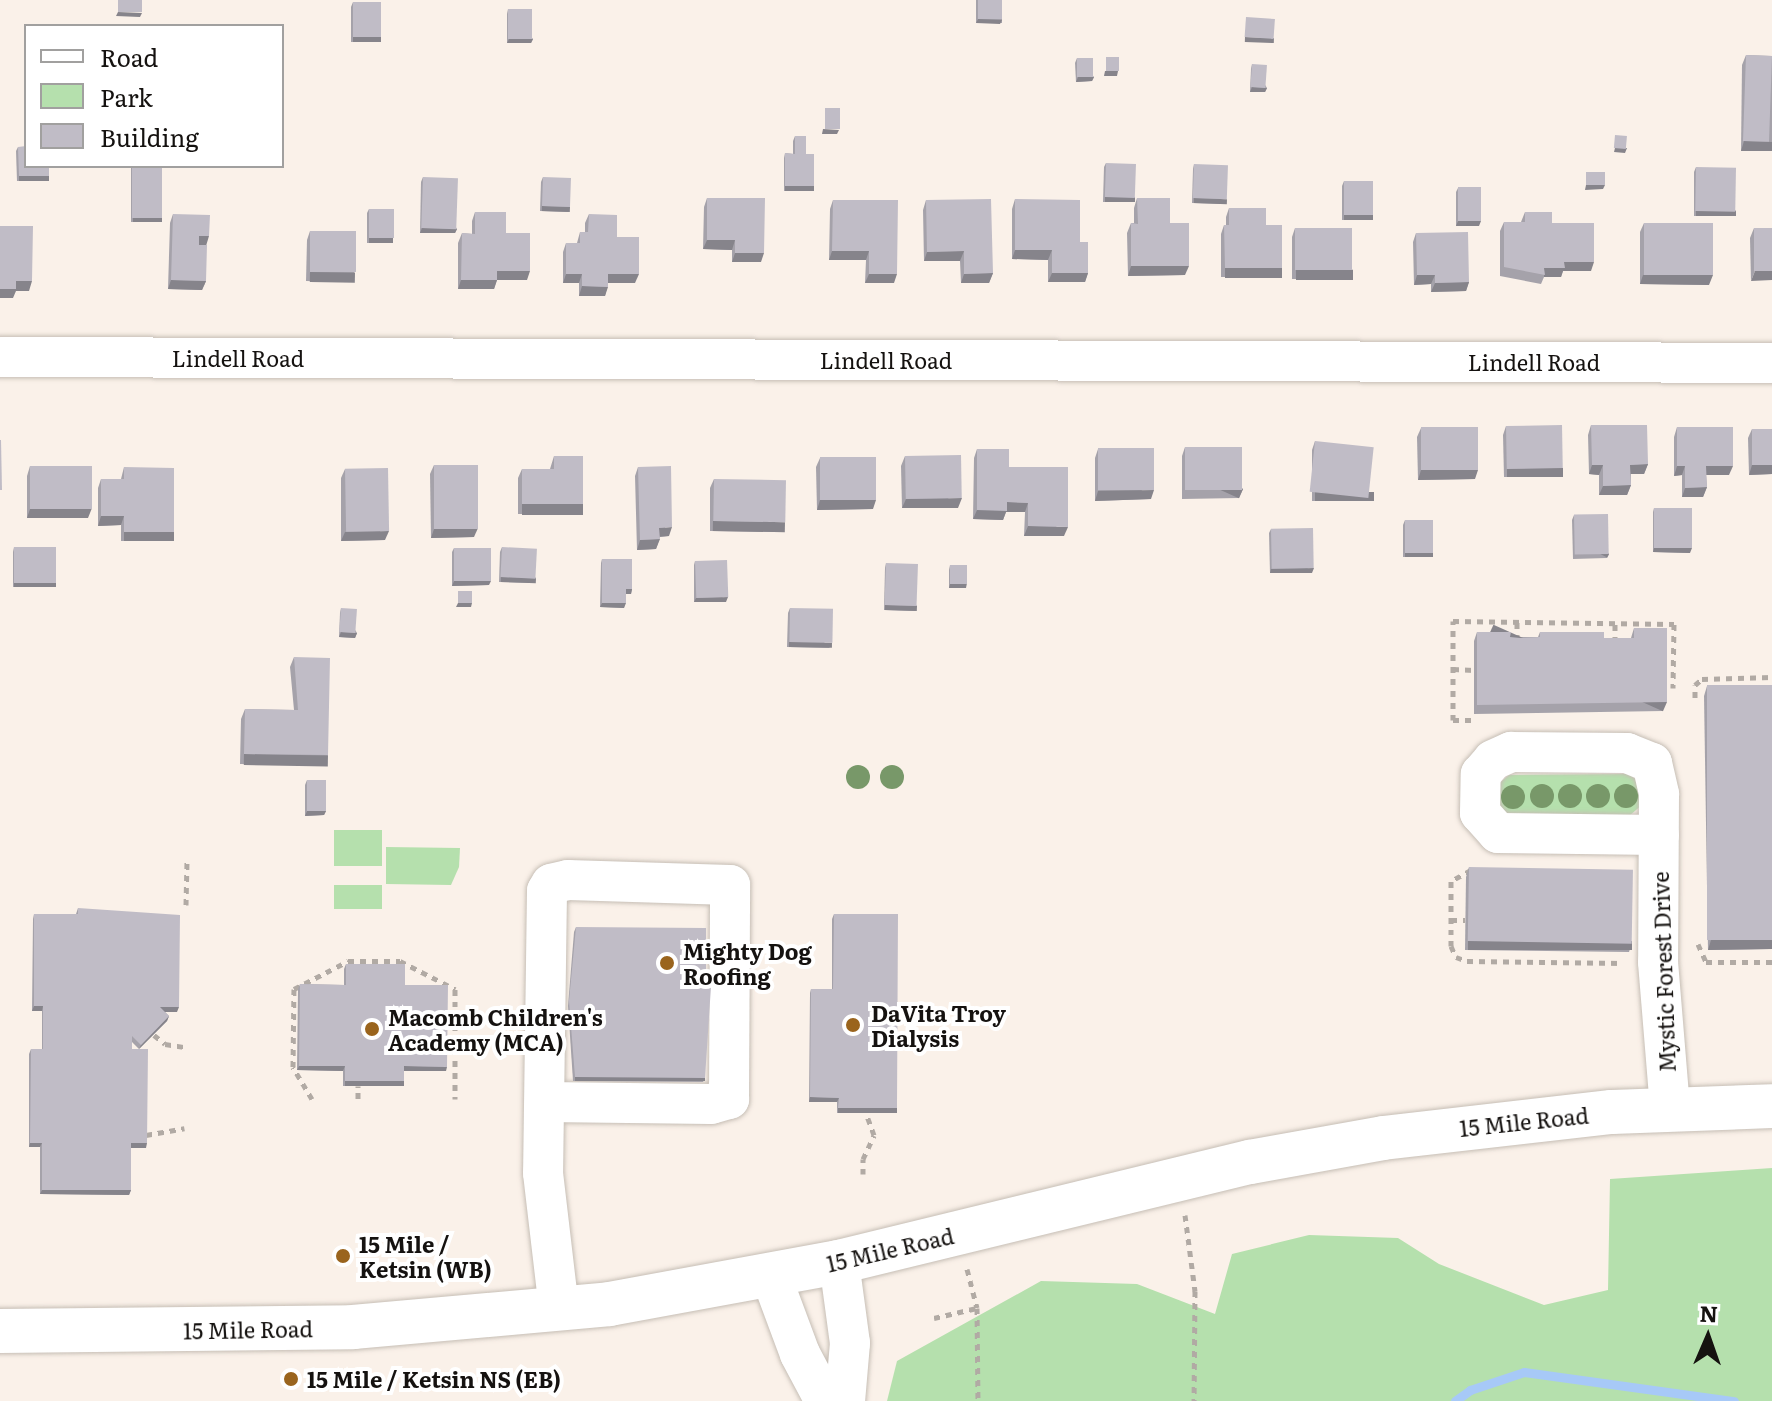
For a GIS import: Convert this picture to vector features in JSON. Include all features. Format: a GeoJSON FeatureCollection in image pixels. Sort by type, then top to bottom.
{"type":"FeatureCollection","features":[{"type":"Feature","properties":{"kind":"main road","name":"15 Mile Road"},"geometry":{"type":"LineString","coordinates":[[0,1331],[353,1327],[559,1310],[771,1276],[1176,1180],[1493,1122],[1670,1108],[1772,1106]]}},
{"type":"Feature","properties":{"kind":"street","name":"Lindell Road"},"geometry":{"type":"LineString","coordinates":[[0,357],[1772,363]]}},
{"type":"Feature","properties":{"kind":"street","name":"Mystic Forest Drive"},"geometry":{"type":"LineString","coordinates":[[1659,835],[1658,962],[1670,1108]]}},
{"type":"Feature","properties":{"kind":"street"},"geometry":{"type":"LineString","coordinates":[[545,1102],[711,1104],[729,1099],[730,885],[568,880],[551,884],[546,899],[543,1173],[559,1310]]}},
{"type":"Feature","properties":{"kind":"street"},"geometry":{"type":"LineString","coordinates":[[839,1262],[850,1343],[845,1401]]}},
{"type":"Feature","properties":{"kind":"street"},"geometry":{"type":"LineString","coordinates":[[771,1276],[794,1341],[825,1401]]}},
{"type":"Feature","properties":{"kind":"path"},"geometry":{"type":"LineString","coordinates":[[1471,720],[1453,720],[1453,621],[1674,624],[1673,688]]}},
{"type":"Feature","properties":{"kind":"path"},"geometry":{"type":"LineString","coordinates":[[1517,622],[1517,647]]}},
{"type":"Feature","properties":{"kind":"path"},"geometry":{"type":"LineString","coordinates":[[1541,622],[1541,632]]}},
{"type":"Feature","properties":{"kind":"path"},"geometry":{"type":"LineString","coordinates":[[1591,622],[1591,632]]}},
{"type":"Feature","properties":{"kind":"path"},"geometry":{"type":"LineString","coordinates":[[1615,623],[1615,647]]}},
{"type":"Feature","properties":{"kind":"path"},"geometry":{"type":"LineString","coordinates":[[1664,665],[1674,666]]}},
{"type":"Feature","properties":{"kind":"path"},"geometry":{"type":"LineString","coordinates":[[1453,669],[1474,670]]}},
{"type":"Feature","properties":{"kind":"path"},"geometry":{"type":"LineString","coordinates":[[1695,698],[1695,685],[1702,679],[1772,677]]}},
{"type":"Feature","properties":{"kind":"path"},"geometry":{"type":"LineString","coordinates":[[1745,678],[1745,686]]}},
{"type":"Feature","properties":{"kind":"path"},"geometry":{"type":"LineString","coordinates":[[186,905],[187,862]]}},
{"type":"Feature","properties":{"kind":"path"},"geometry":{"type":"LineString","coordinates":[[1471,870],[1451,881],[1451,920],[1456,957],[1640,963]]}},
{"type":"Feature","properties":{"kind":"path"},"geometry":{"type":"LineString","coordinates":[[1451,920],[1465,920]]}},
{"type":"Feature","properties":{"kind":"path"},"geometry":{"type":"LineString","coordinates":[[1698,944],[1706,962],[1772,962]]}},
{"type":"Feature","properties":{"kind":"path"},"geometry":{"type":"LineString","coordinates":[[1749,949],[1749,963]]}},
{"type":"Feature","properties":{"kind":"path"},"geometry":{"type":"LineString","coordinates":[[1513,951],[1513,961]]}},
{"type":"Feature","properties":{"kind":"path"},"geometry":{"type":"LineString","coordinates":[[1558,951],[1558,962]]}},
{"type":"Feature","properties":{"kind":"path"},"geometry":{"type":"LineString","coordinates":[[1581,951],[1581,962]]}},
{"type":"Feature","properties":{"kind":"path"},"geometry":{"type":"LineString","coordinates":[[312,1099],[293,1067],[294,989],[348,961],[400,961],[455,989],[455,1099]]}},
{"type":"Feature","properties":{"kind":"path"},"geometry":{"type":"LineString","coordinates":[[154,1035],[165,1044],[185,1047]]}},
{"type":"Feature","properties":{"kind":"path"},"geometry":{"type":"LineString","coordinates":[[358,1086],[358,1099]]}},
{"type":"Feature","properties":{"kind":"path"},"geometry":{"type":"LineString","coordinates":[[863,1174],[874,1131],[866,1113]]}},
{"type":"Feature","properties":{"kind":"path"},"geometry":{"type":"LineString","coordinates":[[146,1135],[184,1128]]}},
{"type":"Feature","properties":{"kind":"path"},"geometry":{"type":"LineString","coordinates":[[1176,1180],[1193,1265],[1194,1401]]}},
{"type":"Feature","properties":{"kind":"path"},"geometry":{"type":"LineString","coordinates":[[958,1233],[977,1308],[978,1401]]}},
{"type":"Feature","properties":{"kind":"path"},"geometry":{"type":"LineString","coordinates":[[934,1318],[977,1308]]}},
{"type":"Feature","properties":{"kind":"green space"},"geometry":{"type":"Polygon","coordinates":[[[1628,774],[1635,779],[1642,805],[1629,816],[1500,813],[1494,788],[1509,775],[1628,774]]]}},
{"type":"Feature","properties":{"kind":"green space"},"geometry":{"type":"Polygon","coordinates":[[[334,830],[382,830],[382,866],[334,866],[334,830]]]}},
{"type":"Feature","properties":{"kind":"green space"},"geometry":{"type":"Polygon","coordinates":[[[386,847],[460,848],[459,867],[451,885],[386,884],[386,847]]]}},
{"type":"Feature","properties":{"kind":"green space"},"geometry":{"type":"Polygon","coordinates":[[[334,885],[382,885],[382,909],[334,909],[334,885]]]}},
{"type":"Feature","properties":{"kind":"green space"},"geometry":{"type":"Polygon","coordinates":[[[1772,1168],[1772,1401],[887,1401],[897,1361],[1041,1281],[1137,1284],[1215,1314],[1232,1254],[1309,1235],[1398,1238],[1439,1264],[1544,1305],[1608,1290],[1610,1179],[1772,1168]]]}},
{"type":"Feature","properties":{"kind":"building"},"geometry":{"type":"Polygon","coordinates":[[[118,0],[142,0],[142,12],[118,12],[118,0]]]}},
{"type":"Feature","properties":{"kind":"building"},"geometry":{"type":"Polygon","coordinates":[[[978,0],[1002,0],[1002,19],[978,19],[978,0]]]}},
{"type":"Feature","properties":{"kind":"building"},"geometry":{"type":"Polygon","coordinates":[[[353,2],[381,2],[381,37],[353,37],[353,2]]]}},
{"type":"Feature","properties":{"kind":"building"},"geometry":{"type":"Polygon","coordinates":[[[508,9],[532,9],[532,39],[508,39],[508,9]]]}},
{"type":"Feature","properties":{"kind":"building"},"geometry":{"type":"Polygon","coordinates":[[[1246,17],[1275,19],[1274,39],[1245,37],[1246,17]]]}},
{"type":"Feature","properties":{"kind":"building"},"geometry":{"type":"Polygon","coordinates":[[[1746,55],[1772,56],[1769,142],[1743,141],[1746,55]]]}},
{"type":"Feature","properties":{"kind":"building"},"geometry":{"type":"Polygon","coordinates":[[[1106,57],[1119,57],[1119,71],[1106,71],[1106,57]]]}},
{"type":"Feature","properties":{"kind":"building"},"geometry":{"type":"Polygon","coordinates":[[[1077,58],[1093,58],[1093,77],[1077,77],[1077,58]]]}},
{"type":"Feature","properties":{"kind":"building"},"geometry":{"type":"Polygon","coordinates":[[[1252,64],[1267,65],[1265,88],[1250,87],[1252,64]]]}},
{"type":"Feature","properties":{"kind":"building"},"geometry":{"type":"Polygon","coordinates":[[[825,108],[840,108],[840,129],[825,129],[825,108]]]}},
{"type":"Feature","properties":{"kind":"building"},"geometry":{"type":"Polygon","coordinates":[[[1615,135],[1627,136],[1626,149],[1614,148],[1615,135]]]}},
{"type":"Feature","properties":{"kind":"building"},"geometry":{"type":"Polygon","coordinates":[[[795,136],[806,136],[806,154],[814,154],[814,186],[785,186],[785,153],[795,154],[795,136]]]}},
{"type":"Feature","properties":{"kind":"building"},"geometry":{"type":"Polygon","coordinates":[[[24,146],[24,168],[49,168],[49,176],[19,176],[18,147],[24,146]]]}},
{"type":"Feature","properties":{"kind":"building"},"geometry":{"type":"Polygon","coordinates":[[[1106,163],[1136,164],[1135,198],[1105,197],[1106,163]]]}},
{"type":"Feature","properties":{"kind":"building"},"geometry":{"type":"Polygon","coordinates":[[[1194,164],[1228,165],[1227,199],[1193,198],[1194,164]]]}},
{"type":"Feature","properties":{"kind":"building"},"geometry":{"type":"Polygon","coordinates":[[[1696,167],[1736,168],[1735,212],[1695,211],[1696,167]]]}},
{"type":"Feature","properties":{"kind":"building"},"geometry":{"type":"Polygon","coordinates":[[[132,168],[162,168],[162,218],[132,218],[132,168]]]}},
{"type":"Feature","properties":{"kind":"building"},"geometry":{"type":"Polygon","coordinates":[[[1586,172],[1605,172],[1605,185],[1586,185],[1586,172]]]}},
{"type":"Feature","properties":{"kind":"building"},"geometry":{"type":"Polygon","coordinates":[[[423,177],[458,178],[456,229],[421,228],[423,177]]]}},
{"type":"Feature","properties":{"kind":"building"},"geometry":{"type":"Polygon","coordinates":[[[543,177],[571,178],[570,207],[542,206],[543,177]]]}},
{"type":"Feature","properties":{"kind":"building"},"geometry":{"type":"Polygon","coordinates":[[[1344,181],[1373,181],[1373,215],[1344,215],[1344,181]]]}},
{"type":"Feature","properties":{"kind":"building"},"geometry":{"type":"Polygon","coordinates":[[[1458,187],[1481,187],[1481,221],[1458,221],[1458,187]]]}},
{"type":"Feature","properties":{"kind":"building"},"geometry":{"type":"Polygon","coordinates":[[[707,198],[765,198],[764,253],[735,253],[735,240],[707,240],[707,198]]]}},
{"type":"Feature","properties":{"kind":"building"},"geometry":{"type":"Polygon","coordinates":[[[1137,198],[1170,198],[1170,223],[1189,223],[1189,266],[1131,266],[1131,223],[1138,224],[1137,198]]]}},
{"type":"Feature","properties":{"kind":"building"},"geometry":{"type":"Polygon","coordinates":[[[991,199],[993,273],[964,274],[964,251],[927,252],[926,200],[991,199]]]}},
{"type":"Feature","properties":{"kind":"building"},"geometry":{"type":"Polygon","coordinates":[[[1015,199],[1080,200],[1080,242],[1088,242],[1088,273],[1052,273],[1052,250],[1015,250],[1015,199]]]}},
{"type":"Feature","properties":{"kind":"building"},"geometry":{"type":"Polygon","coordinates":[[[833,200],[898,200],[897,274],[869,274],[869,251],[832,251],[833,200]]]}},
{"type":"Feature","properties":{"kind":"building"},"geometry":{"type":"Polygon","coordinates":[[[1229,208],[1266,208],[1266,225],[1282,225],[1282,268],[1225,268],[1224,225],[1229,225],[1229,208]]]}},
{"type":"Feature","properties":{"kind":"building"},"geometry":{"type":"Polygon","coordinates":[[[369,209],[394,209],[394,238],[369,238],[369,209]]]}},
{"type":"Feature","properties":{"kind":"building"},"geometry":{"type":"Polygon","coordinates":[[[475,212],[506,212],[506,233],[530,233],[530,271],[497,271],[497,280],[461,280],[462,233],[475,234],[475,212]]]}},
{"type":"Feature","properties":{"kind":"building"},"geometry":{"type":"Polygon","coordinates":[[[1525,212],[1552,212],[1552,223],[1594,223],[1594,262],[1564,262],[1565,268],[1544,268],[1545,275],[1504,267],[1504,222],[1525,222],[1525,212]]]}},
{"type":"Feature","properties":{"kind":"building"},"geometry":{"type":"Polygon","coordinates":[[[173,214],[210,215],[209,236],[199,236],[199,245],[207,245],[206,281],[171,280],[173,214]]]}},
{"type":"Feature","properties":{"kind":"building"},"geometry":{"type":"Polygon","coordinates":[[[589,214],[617,215],[617,237],[639,237],[639,274],[608,274],[608,287],[582,286],[582,274],[566,274],[566,243],[580,243],[580,232],[588,232],[589,214]]]}},
{"type":"Feature","properties":{"kind":"building"},"geometry":{"type":"Polygon","coordinates":[[[1644,223],[1713,223],[1713,275],[1644,275],[1644,223]]]}},
{"type":"Feature","properties":{"kind":"building"},"geometry":{"type":"Polygon","coordinates":[[[0,226],[33,226],[32,281],[16,281],[16,289],[0,289],[0,226]]]}},
{"type":"Feature","properties":{"kind":"building"},"geometry":{"type":"Polygon","coordinates":[[[1295,228],[1352,228],[1352,270],[1295,270],[1295,228]]]}},
{"type":"Feature","properties":{"kind":"building"},"geometry":{"type":"Polygon","coordinates":[[[1754,228],[1772,228],[1772,271],[1754,271],[1754,228]]]}},
{"type":"Feature","properties":{"kind":"building"},"geometry":{"type":"Polygon","coordinates":[[[310,231],[356,231],[356,272],[310,272],[310,231]]]}},
{"type":"Feature","properties":{"kind":"building"},"geometry":{"type":"Polygon","coordinates":[[[1468,232],[1469,282],[1435,283],[1435,275],[1417,275],[1416,233],[1468,232]]]}},
{"type":"Feature","properties":{"kind":"building"},"geometry":{"type":"Polygon","coordinates":[[[1562,425],[1563,468],[1507,469],[1506,426],[1562,425]]]}},
{"type":"Feature","properties":{"kind":"building"},"geometry":{"type":"Polygon","coordinates":[[[1591,425],[1647,425],[1648,464],[1630,465],[1631,485],[1603,486],[1603,465],[1592,465],[1591,425]]]}},
{"type":"Feature","properties":{"kind":"building"},"geometry":{"type":"Polygon","coordinates":[[[1421,427],[1478,427],[1478,470],[1421,470],[1421,427]]]}},
{"type":"Feature","properties":{"kind":"building"},"geometry":{"type":"Polygon","coordinates":[[[1677,427],[1733,427],[1733,466],[1706,466],[1707,487],[1685,488],[1685,466],[1677,466],[1677,427]]]}},
{"type":"Feature","properties":{"kind":"building"},"geometry":{"type":"Polygon","coordinates":[[[1752,429],[1772,429],[1772,465],[1752,465],[1752,429]]]}},
{"type":"Feature","properties":{"kind":"building"},"geometry":{"type":"Polygon","coordinates":[[[1,440],[2,490],[0,490],[1,440]]]}},
{"type":"Feature","properties":{"kind":"building"},"geometry":{"type":"Polygon","coordinates":[[[1315,441],[1374,447],[1368,498],[1310,492],[1315,441]]]}},
{"type":"Feature","properties":{"kind":"building"},"geometry":{"type":"Polygon","coordinates":[[[1185,447],[1242,447],[1242,490],[1185,490],[1185,447]]]}},
{"type":"Feature","properties":{"kind":"building"},"geometry":{"type":"Polygon","coordinates":[[[1098,448],[1154,448],[1154,490],[1098,490],[1098,448]]]}},
{"type":"Feature","properties":{"kind":"building"},"geometry":{"type":"Polygon","coordinates":[[[977,449],[1009,449],[1009,467],[1068,467],[1068,527],[1028,526],[1028,503],[1007,502],[1007,511],[977,510],[977,449]]]}},
{"type":"Feature","properties":{"kind":"building"},"geometry":{"type":"Polygon","coordinates":[[[961,455],[962,498],[906,499],[905,456],[961,455]]]}},
{"type":"Feature","properties":{"kind":"building"},"geometry":{"type":"Polygon","coordinates":[[[554,456],[583,456],[583,504],[522,504],[522,469],[554,469],[554,456]]]}},
{"type":"Feature","properties":{"kind":"building"},"geometry":{"type":"Polygon","coordinates":[[[820,457],[876,457],[876,500],[820,500],[820,457]]]}},
{"type":"Feature","properties":{"kind":"building"},"geometry":{"type":"Polygon","coordinates":[[[434,465],[478,465],[478,529],[434,529],[434,465]]]}},
{"type":"Feature","properties":{"kind":"building"},"geometry":{"type":"Polygon","coordinates":[[[30,466],[92,466],[92,509],[30,509],[30,466]]]}},
{"type":"Feature","properties":{"kind":"building"},"geometry":{"type":"Polygon","coordinates":[[[671,466],[672,527],[659,528],[660,539],[640,540],[638,467],[671,466]]]}},
{"type":"Feature","properties":{"kind":"building"},"geometry":{"type":"Polygon","coordinates":[[[124,467],[174,468],[174,532],[124,532],[124,516],[101,516],[101,479],[124,479],[124,467]]]}},
{"type":"Feature","properties":{"kind":"building"},"geometry":{"type":"Polygon","coordinates":[[[388,468],[389,531],[346,532],[345,469],[388,468]]]}},
{"type":"Feature","properties":{"kind":"building"},"geometry":{"type":"Polygon","coordinates":[[[714,479],[786,480],[785,522],[713,521],[714,479]]]}},
{"type":"Feature","properties":{"kind":"building"},"geometry":{"type":"Polygon","coordinates":[[[1654,508],[1692,508],[1692,548],[1654,548],[1654,508]]]}},
{"type":"Feature","properties":{"kind":"building"},"geometry":{"type":"Polygon","coordinates":[[[1608,514],[1609,554],[1575,555],[1574,515],[1608,514]]]}},
{"type":"Feature","properties":{"kind":"building"},"geometry":{"type":"Polygon","coordinates":[[[1405,520],[1433,520],[1433,553],[1405,553],[1405,520]]]}},
{"type":"Feature","properties":{"kind":"building"},"geometry":{"type":"Polygon","coordinates":[[[1313,528],[1314,568],[1272,569],[1271,529],[1313,528]]]}},
{"type":"Feature","properties":{"kind":"building"},"geometry":{"type":"Polygon","coordinates":[[[14,547],[56,547],[56,583],[14,583],[14,547]]]}},
{"type":"Feature","properties":{"kind":"building"},"geometry":{"type":"Polygon","coordinates":[[[502,547],[537,549],[535,579],[500,577],[502,547]]]}},
{"type":"Feature","properties":{"kind":"building"},"geometry":{"type":"Polygon","coordinates":[[[454,548],[491,548],[491,581],[454,581],[454,548]]]}},
{"type":"Feature","properties":{"kind":"building"},"geometry":{"type":"Polygon","coordinates":[[[602,559],[632,559],[632,589],[626,589],[626,603],[602,603],[602,559]]]}},
{"type":"Feature","properties":{"kind":"building"},"geometry":{"type":"Polygon","coordinates":[[[727,560],[728,597],[696,598],[695,561],[727,560]]]}},
{"type":"Feature","properties":{"kind":"building"},"geometry":{"type":"Polygon","coordinates":[[[886,563],[918,564],[917,606],[885,605],[886,563]]]}},
{"type":"Feature","properties":{"kind":"building"},"geometry":{"type":"Polygon","coordinates":[[[950,565],[967,565],[967,584],[950,584],[950,565]]]}},
{"type":"Feature","properties":{"kind":"building"},"geometry":{"type":"Polygon","coordinates":[[[458,591],[472,591],[472,603],[458,603],[458,591]]]}},
{"type":"Feature","properties":{"kind":"building"},"geometry":{"type":"Polygon","coordinates":[[[341,608],[357,609],[355,633],[339,632],[341,608]]]}},
{"type":"Feature","properties":{"kind":"building"},"geometry":{"type":"Polygon","coordinates":[[[790,608],[833,609],[832,643],[789,642],[790,608]]]}},
{"type":"Feature","properties":{"kind":"building"},"geometry":{"type":"Polygon","coordinates":[[[1634,628],[1667,628],[1667,702],[1477,705],[1477,632],[1511,632],[1510,637],[1520,638],[1540,637],[1540,632],[1604,632],[1604,638],[1634,638],[1634,628]]]}},
{"type":"Feature","properties":{"kind":"building"},"geometry":{"type":"Polygon","coordinates":[[[294,657],[330,658],[328,755],[244,754],[245,709],[298,710],[294,657]]]}},
{"type":"Feature","properties":{"kind":"building"},"geometry":{"type":"Polygon","coordinates":[[[1707,685],[1772,685],[1772,940],[1707,940],[1707,685]]]}},
{"type":"Feature","properties":{"kind":"building"},"geometry":{"type":"Polygon","coordinates":[[[307,780],[326,780],[326,811],[307,811],[307,780]]]}},
{"type":"Feature","properties":{"kind":"building"},"geometry":{"type":"Polygon","coordinates":[[[1469,867],[1633,870],[1632,944],[1468,941],[1469,867]]]}},
{"type":"Feature","properties":{"kind":"building"},"geometry":{"type":"Polygon","coordinates":[[[78,908],[180,915],[179,1007],[160,1007],[169,1016],[141,1045],[132,1036],[132,1049],[148,1049],[147,1143],[131,1143],[131,1190],[42,1190],[42,1143],[30,1143],[31,1049],[43,1049],[43,1006],[34,1006],[34,914],[78,914],[78,908]]]}},
{"type":"Feature","properties":{"kind":"building","name":"DaVita Troy Dialysis"},"geometry":{"type":"Polygon","coordinates":[[[834,914],[898,914],[897,1108],[838,1108],[839,1098],[810,1097],[811,989],[833,989],[834,914]]]}},
{"type":"Feature","properties":{"kind":"building"},"geometry":{"type":"Polygon","coordinates":[[[576,927],[706,928],[706,972],[712,971],[705,1078],[575,1077],[569,1001],[576,927]]]}},
{"type":"Feature","properties":{"kind":"building","name":"Macomb Children's Academy (MCA)"},"geometry":{"type":"Polygon","coordinates":[[[346,964],[405,964],[405,985],[448,985],[447,1067],[404,1066],[404,1081],[345,1081],[345,1066],[299,1066],[300,984],[346,985],[346,964]]]}},
{"type":"Feature","properties":{"kind":"waterway"},"geometry":{"type":"LineString","coordinates":[[1455,1401],[1470,1390],[1524,1372],[1734,1401]]}},
{"type":"Feature","properties":{"kind":"place","name":"Mighty Dog Roofing"},"geometry":{"type":"Point","coordinates":[667,963]}},
{"type":"Feature","properties":{"kind":"place","name":"DaVita Troy Dialysis"},"geometry":{"type":"Point","coordinates":[853,1025]}},
{"type":"Feature","properties":{"kind":"place","name":"Macomb Children's Academy (MCA)"},"geometry":{"type":"Point","coordinates":[372,1029]}},
{"type":"Feature","properties":{"kind":"place","name":"15 Mile / Ketsin (WB)"},"geometry":{"type":"Point","coordinates":[343,1256]}},
{"type":"Feature","properties":{"kind":"place","name":"15 Mile / Ketsin NS (EB)"},"geometry":{"type":"Point","coordinates":[291,1379]}}]}
